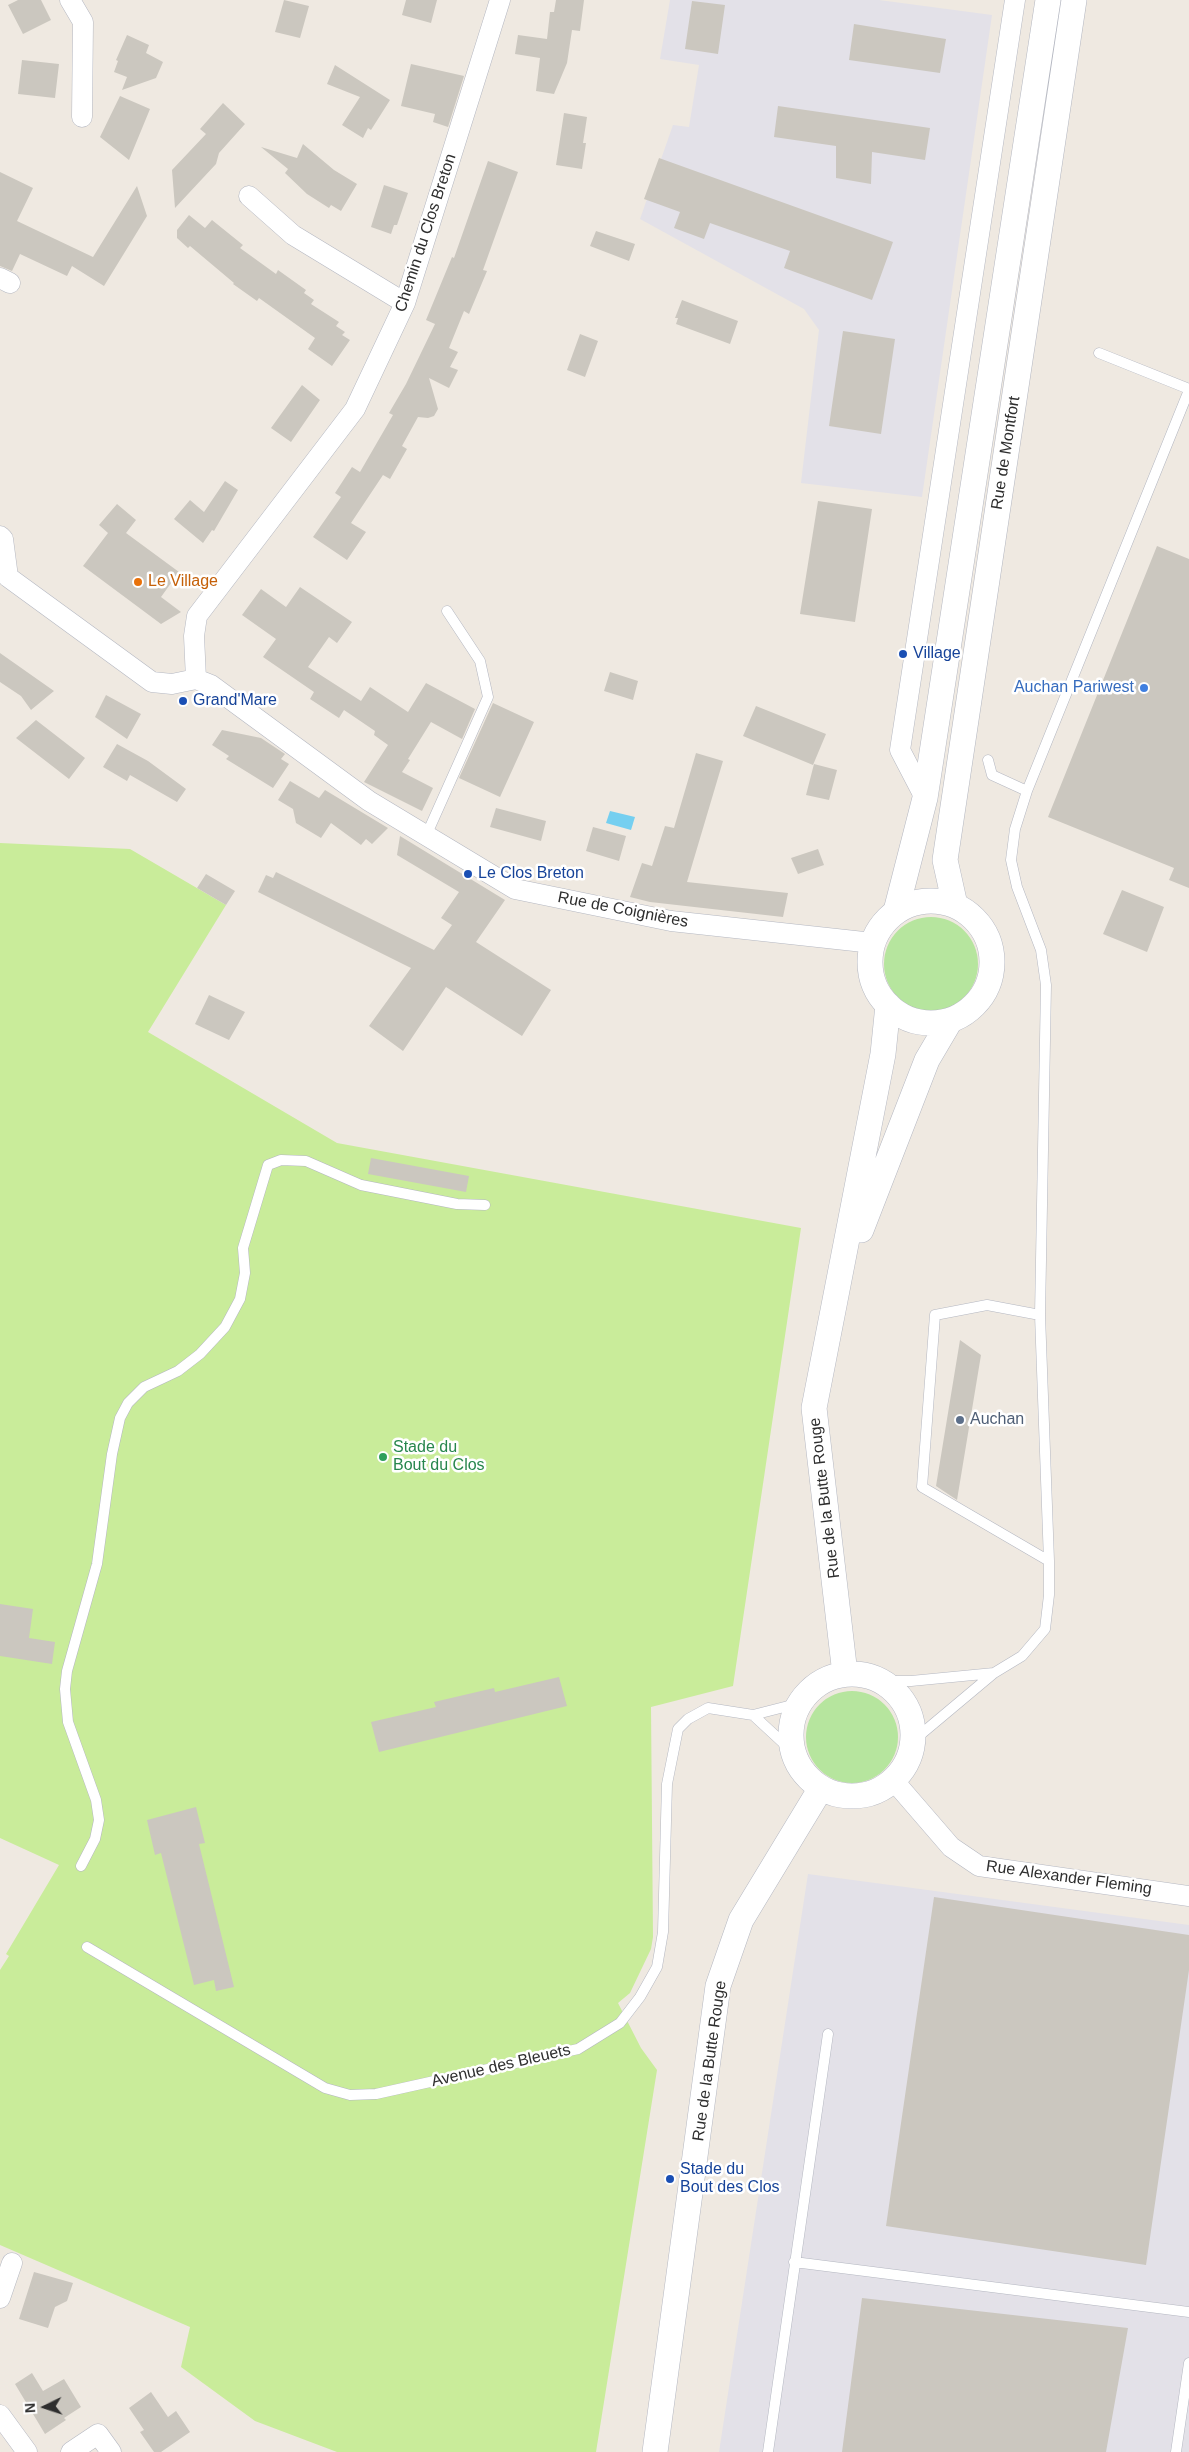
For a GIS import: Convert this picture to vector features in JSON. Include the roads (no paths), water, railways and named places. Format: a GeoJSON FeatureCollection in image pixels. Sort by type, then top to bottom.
{"type":"FeatureCollection","features":[{"type":"Feature","properties":{"kind":"street"},"geometry":{"type":"LineString","coordinates":[[70,0],[83,22],[82,116]]}},
{"type":"Feature","properties":{"kind":"street","name":"Chemin du Clos Breton"},"geometry":{"type":"LineString","coordinates":[[196,679],[194,636],[198,616],[355,409],[405,304],[500,0]]}},
{"type":"Feature","properties":{"kind":"street"},"geometry":{"type":"LineString","coordinates":[[924,798],[900,750],[1015,0]]}},
{"type":"Feature","properties":{"kind":"street","name":"Rue de Montfort"},"geometry":{"type":"LineString","coordinates":[[896,911],[924,798],[1048,0]]}},
{"type":"Feature","properties":{"kind":"street","name":"Rue de Montfort"},"geometry":{"type":"LineString","coordinates":[[955,905],[945,860],[1074,0]]}},
{"type":"Feature","properties":{"kind":"street"},"geometry":{"type":"LineString","coordinates":[[249,196],[292,235],[405,304]]}},
{"type":"Feature","properties":{"kind":"street"},"geometry":{"type":"LineString","coordinates":[[0,536],[3,539],[4,579],[152,682],[172,684],[196,679]]}},
{"type":"Feature","properties":{"kind":"street","name":"Rue de Coignières"},"geometry":{"type":"LineString","coordinates":[[196,679],[215,688],[368,801],[515,889],[671,921],[873,943]]}},
{"type":"Feature","properties":{"kind":"street"},"geometry":{"type":"LineString","coordinates":[[935,900],[955,905],[971,915],[983,929],[991,946],[993,965],[989,983],[980,1000],[967,1012],[950,1021],[937,1024],[917,1022],[898,1014],[878,992],[872,976],[870,960],[873,943],[878,931],[896,911],[915,902],[935,900]]}},
{"type":"Feature","properties":{"kind":"street","name":"Rue de la Butte Rouge"},"geometry":{"type":"LineString","coordinates":[[845,1674],[814,1408],[883,1054],[888,1005]]}},
{"type":"Feature","properties":{"kind":"street","name":"Rue de la Butte Rouge"},"geometry":{"type":"LineString","coordinates":[[837,1293],[927,1060],[950,1021]]}},
{"type":"Feature","properties":{"kind":"street"},"geometry":{"type":"LineString","coordinates":[[845,1674],[864,1675],[882,1681],[897,1693],[908,1709],[913,1724],[914,1740],[911,1755],[904,1769],[894,1781],[877,1792],[858,1797],[839,1796],[821,1788],[808,1779],[799,1766],[793,1752],[791,1736],[793,1720],[800,1703],[812,1689],[827,1679],[845,1674]]}},
{"type":"Feature","properties":{"kind":"street","name":"Rue Alexander Fleming"},"geometry":{"type":"LineString","coordinates":[[894,1781],[951,1847],[979,1866],[1189,1896]]}},
{"type":"Feature","properties":{"kind":"street","name":"Rue de la Butte Rouge"},"geometry":{"type":"LineString","coordinates":[[656,2450],[718,1986],[741,1920],[821,1788]]}},
{"type":"Feature","properties":{"kind":"street"},"geometry":{"type":"LineString","coordinates":[[0,2298],[12,2262]]}},
{"type":"Feature","properties":{"kind":"street"},"geometry":{"type":"LineString","coordinates":[[0,2415],[27,2452]]}},
{"type":"Feature","properties":{"kind":"street"},"geometry":{"type":"LineString","coordinates":[[71,2452],[98,2434],[111,2452]]}},
{"type":"Feature","properties":{"kind":"lane"},"geometry":{"type":"LineString","coordinates":[[914,1740],[994,1673],[1022,1656],[1044,1629],[1049,1595],[1040,1316],[1046,985],[1041,950],[1017,887],[1012,860],[1015,829],[1027,791],[1189,390],[1099,353]]}},
{"type":"Feature","properties":{"kind":"lane"},"geometry":{"type":"LineString","coordinates":[[426,836],[488,697],[480,661],[447,611]]}},
{"type":"Feature","properties":{"kind":"lane"},"geometry":{"type":"LineString","coordinates":[[988,760],[992,775],[1027,791]]}},
{"type":"Feature","properties":{"kind":"lane"},"geometry":{"type":"LineString","coordinates":[[81,1866],[94,1839],[99,1820],[96,1800],[68,1722],[65,1689],[67,1671],[97,1564],[112,1454],[120,1418],[128,1403],[144,1387],[178,1371],[200,1354],[225,1327],[240,1299],[244,1273],[243,1248],[268,1165],[281,1160],[306,1161],[361,1185],[457,1204],[485,1205]]}},
{"type":"Feature","properties":{"kind":"lane"},"geometry":{"type":"LineString","coordinates":[[1040,1316],[987,1305],[935,1315],[922,1487],[1049,1561]]}},
{"type":"Feature","properties":{"kind":"lane"},"geometry":{"type":"LineString","coordinates":[[882,1681],[911,1681],[994,1673]]}},
{"type":"Feature","properties":{"kind":"lane","name":"Avenue des Bleuets"},"geometry":{"type":"LineString","coordinates":[[87,1946],[325,2088],[350,2095],[376,2094],[578,2049],[620,2023],[640,1997],[657,1967],[663,1932],[666,1784],[678,1729],[688,1719],[708,1708],[753,1715],[800,1703]]}},
{"type":"Feature","properties":{"kind":"lane"},"geometry":{"type":"LineString","coordinates":[[753,1715],[793,1752]]}},
{"type":"Feature","properties":{"kind":"lane"},"geometry":{"type":"LineString","coordinates":[[768,2452],[828,2034]]}},
{"type":"Feature","properties":{"kind":"lane"},"geometry":{"type":"LineString","coordinates":[[794,2262],[1189,2312]]}},
{"type":"Feature","properties":{"kind":"lane"},"geometry":{"type":"LineString","coordinates":[[1176,2452],[1189,2363]]}},
{"type":"Feature","properties":{"kind":"water"},"geometry":{"type":"Polygon","coordinates":[[[610,811],[635,817],[631,830],[606,823],[610,811]]]}},
{"type":"Feature","properties":{"kind":"place","name":"Le Village"},"geometry":{"type":"Point","coordinates":[138,582]}},
{"type":"Feature","properties":{"kind":"place","name":"Village"},"geometry":{"type":"Point","coordinates":[903,654]}},
{"type":"Feature","properties":{"kind":"place","name":"Auchan Pariwest"},"geometry":{"type":"Point","coordinates":[1144,688]}},
{"type":"Feature","properties":{"kind":"place","name":"Grand'Mare"},"geometry":{"type":"Point","coordinates":[183,701]}},
{"type":"Feature","properties":{"kind":"place","name":"Le Clos Breton"},"geometry":{"type":"Point","coordinates":[468,874]}},
{"type":"Feature","properties":{"kind":"place","name":"Auchan"},"geometry":{"type":"Point","coordinates":[960,1420]}},
{"type":"Feature","properties":{"kind":"place","name":"Stade du Bout du Clos"},"geometry":{"type":"Point","coordinates":[383,1457]}},
{"type":"Feature","properties":{"kind":"place","name":"Stade du Bout des Clos"},"geometry":{"type":"Point","coordinates":[670,2179]}}]}
